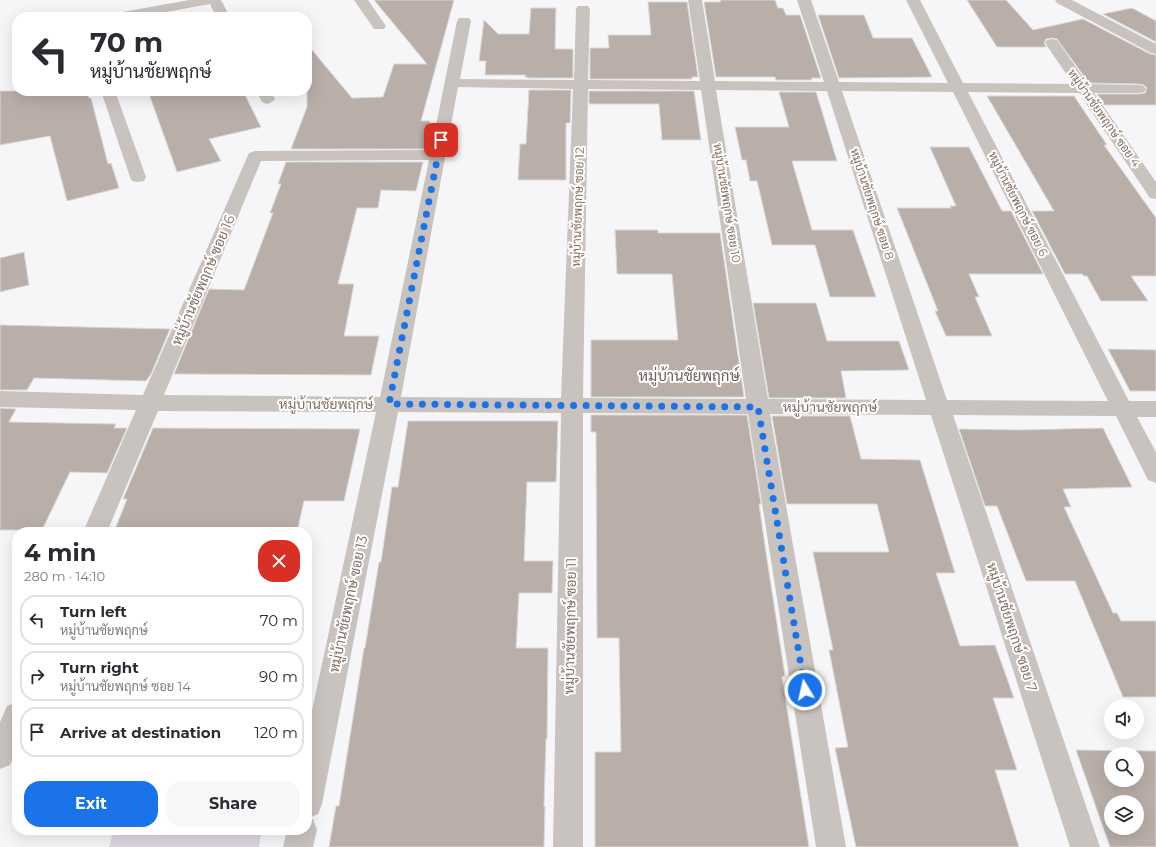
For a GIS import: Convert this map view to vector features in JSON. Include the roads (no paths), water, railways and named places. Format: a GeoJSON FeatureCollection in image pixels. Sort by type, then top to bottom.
{"type":"FeatureCollection","features":[{"type":"Feature","properties":{"kind":"street"},"geometry":{"type":"LineString","coordinates":[[145,12],[212,0],[220,12]]}},
{"type":"Feature","properties":{"kind":"street"},"geometry":{"type":"LineString","coordinates":[[361,0],[379,26]]}},
{"type":"Feature","properties":{"kind":"street","name":"หมู่บ้านชัยพฤกษ์ ซอย 10"},"geometry":{"type":"LineString","coordinates":[[695,0],[758,407],[831,847]]}},
{"type":"Feature","properties":{"kind":"street","name":"หมู่บ้านชัยพฤกษ์ ซอย 8"},"geometry":{"type":"LineString","coordinates":[[804,0],[940,408]]}},
{"type":"Feature","properties":{"kind":"street","name":"หมู่บ้านชัยพฤกษ์ ซอย 6"},"geometry":{"type":"LineString","coordinates":[[913,0],[1156,474]]}},
{"type":"Feature","properties":{"kind":"street"},"geometry":{"type":"LineString","coordinates":[[1062,0],[1156,50]]}},
{"type":"Feature","properties":{"kind":"street","name":"หมู่บ้านชัยพฤกษ์ ซอย 12"},"geometry":{"type":"LineString","coordinates":[[572,405],[583,9]]}},
{"type":"Feature","properties":{"kind":"street","name":"หมู่บ้านชัยพฤกษ์ ซอย 13"},"geometry":{"type":"LineString","coordinates":[[312,780],[389,404],[464,21]]}},
{"type":"Feature","properties":{"kind":"street","name":"หมู่บ้านชัยพฤกษ์ ซอย 4"},"geometry":{"type":"LineString","coordinates":[[1052,43],[1156,194]]}},
{"type":"Feature","properties":{"kind":"street"},"geometry":{"type":"LineString","coordinates":[[452,83],[1139,89]]}},
{"type":"Feature","properties":{"kind":"street"},"geometry":{"type":"LineString","coordinates":[[110,96],[138,177]]}},
{"type":"Feature","properties":{"kind":"street","name":"หมู่บ้านชัยพฤกษ์ ซอย 16"},"geometry":{"type":"LineString","coordinates":[[97,527],[255,156],[438,155]]}},
{"type":"Feature","properties":{"kind":"street","name":"หมู่บ้านชัยพฤกษ์"},"geometry":{"type":"LineString","coordinates":[[0,399],[150,403],[1156,408]]}},
{"type":"Feature","properties":{"kind":"street","name":"หมู่บ้านชัยพฤกษ์ ซอย 11"},"geometry":{"type":"LineString","coordinates":[[568,847],[572,405]]}},
{"type":"Feature","properties":{"kind":"street","name":"หมู่บ้านชัยพฤกษ์ ซอย 7"},"geometry":{"type":"LineString","coordinates":[[940,408],[1085,847]]}},
{"type":"Feature","properties":{"kind":"street"},"geometry":{"type":"LineString","coordinates":[[0,755],[12,727]]}},
{"type":"Feature","properties":{"kind":"street"},"geometry":{"type":"LineString","coordinates":[[298,847],[301,835]]}},
{"type":"Feature","properties":{"kind":"district","name":"หมู่บ้านชัยพฤกษ์"},"geometry":{"type":"Point","coordinates":[689,376]}}]}
